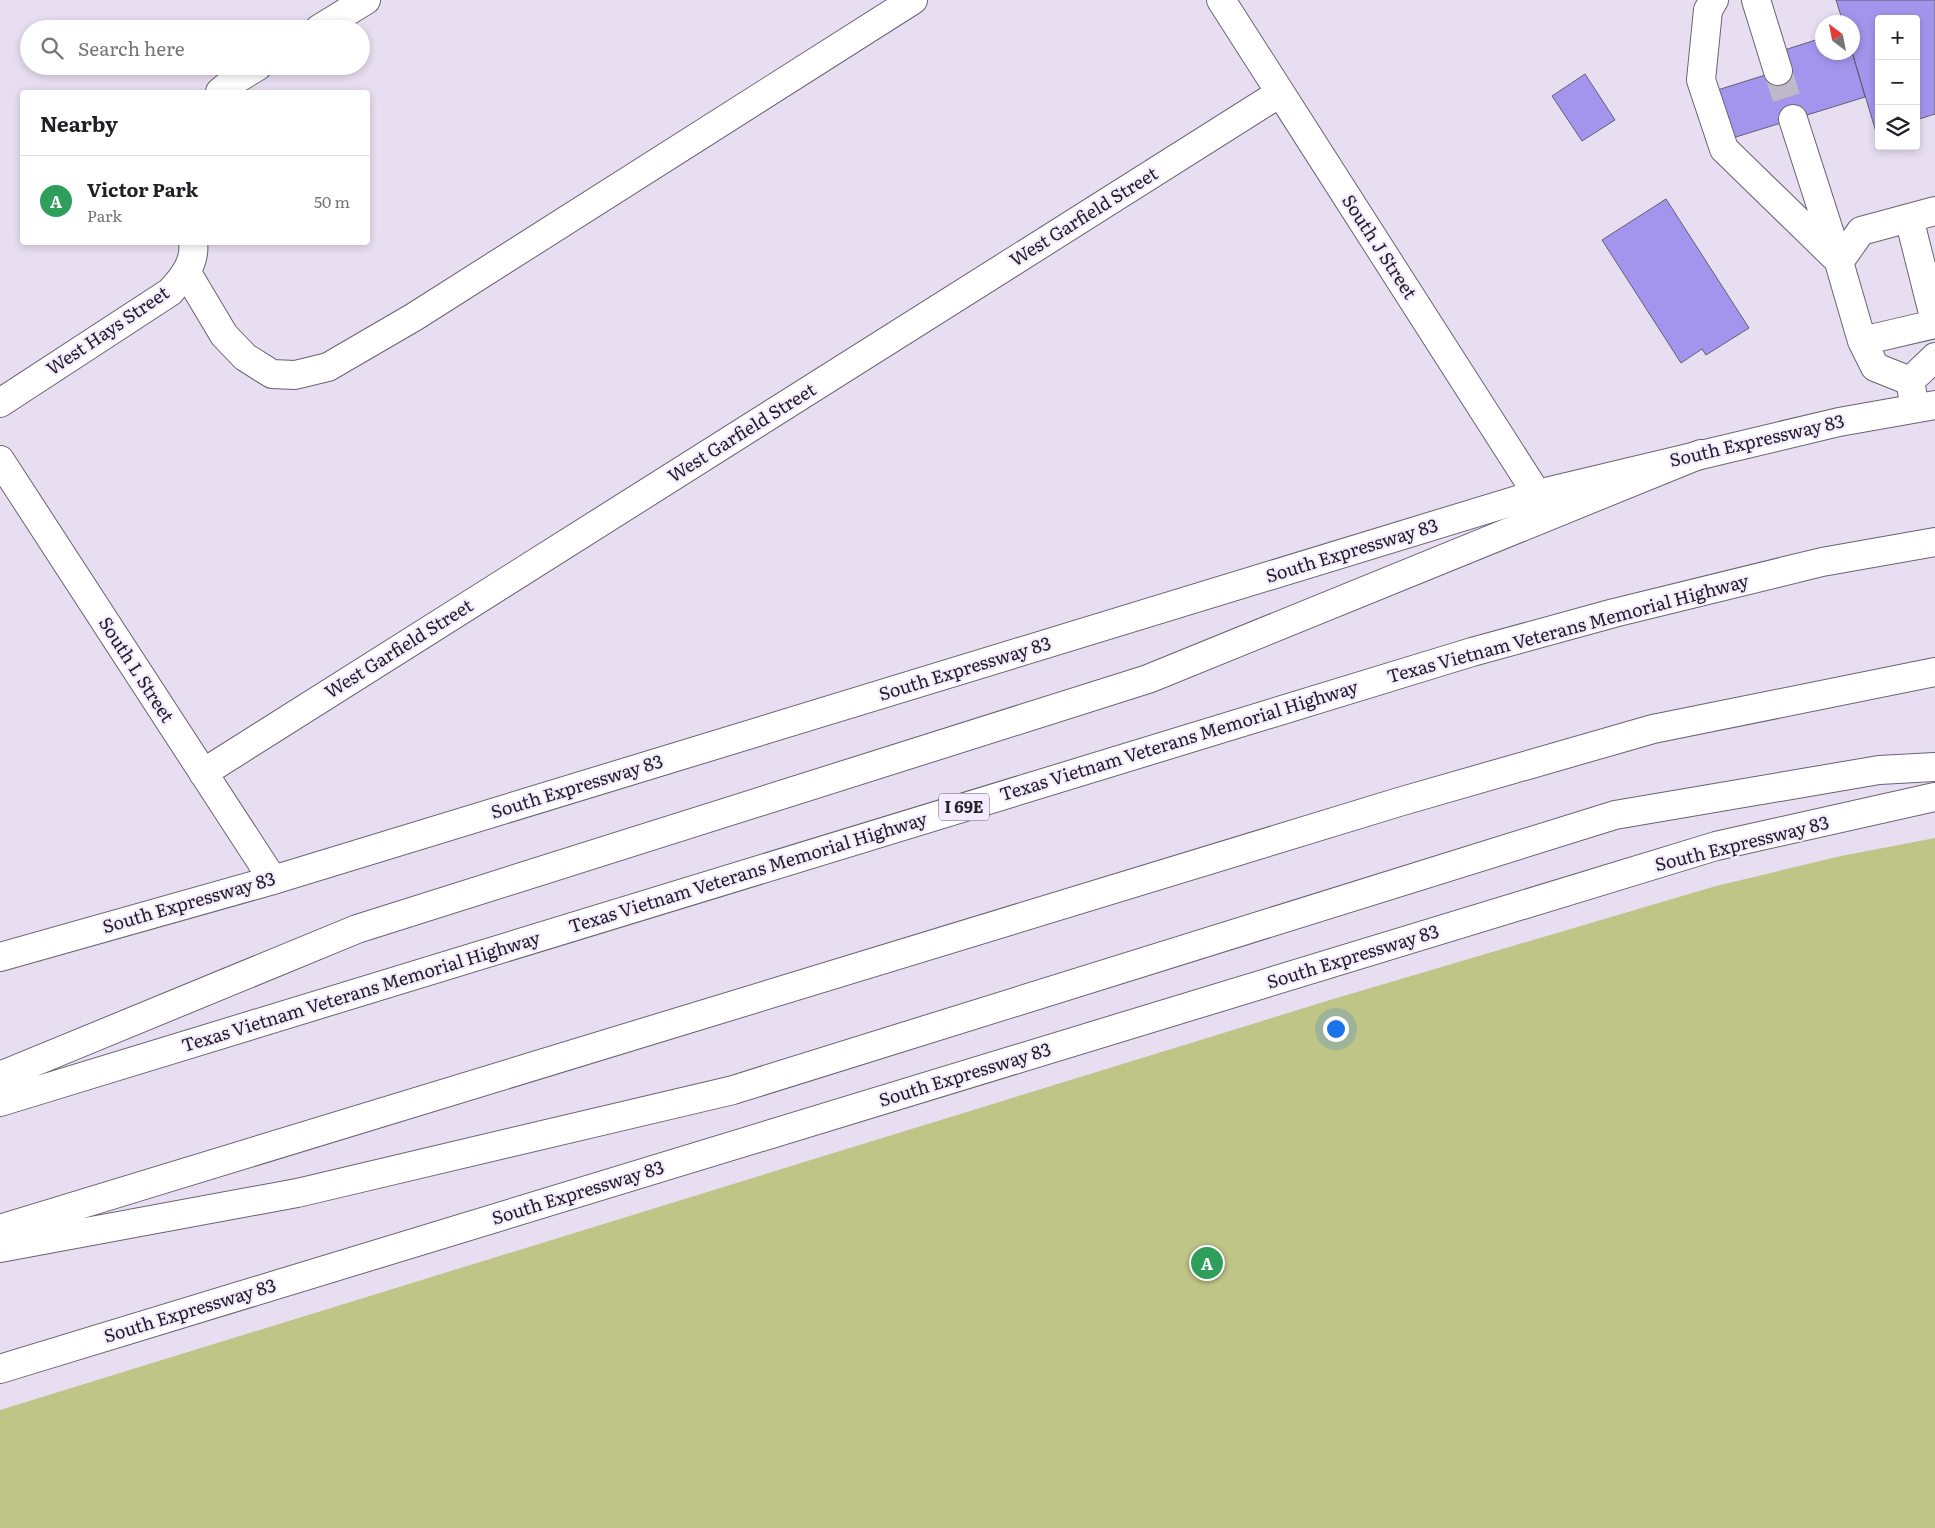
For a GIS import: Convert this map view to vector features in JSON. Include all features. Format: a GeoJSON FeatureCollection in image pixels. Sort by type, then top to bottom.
{"type":"FeatureCollection","features":[{"type":"Feature","properties":{"kind":"main road"},"geometry":{"type":"LineString","coordinates":[[334,20],[366,0]]}},
{"type":"Feature","properties":{"kind":"main road"},"geometry":{"type":"LineString","coordinates":[[187,273],[224,334],[245,357],[272,374],[295,375],[328,367],[414,317],[913,0]]}},
{"type":"Feature","properties":{"kind":"main road","name":"South J Street"},"geometry":{"type":"LineString","coordinates":[[1221,0],[1537,494]]}},
{"type":"Feature","properties":{"kind":"main road"},"geometry":{"type":"LineString","coordinates":[[1714,0],[1708,10],[1701,80],[1724,149],[1839,262]]}},
{"type":"Feature","properties":{"kind":"main road"},"geometry":{"type":"LineString","coordinates":[[1756,0],[1778,71]]}},
{"type":"Feature","properties":{"kind":"main road"},"geometry":{"type":"LineString","coordinates":[[222,90],[243,75]]}},
{"type":"Feature","properties":{"kind":"main road","name":"West Garfield Street"},"geometry":{"type":"LineString","coordinates":[[203,773],[1280,93]]}},
{"type":"Feature","properties":{"kind":"main road"},"geometry":{"type":"LineString","coordinates":[[1793,119],[1862,341],[1875,367],[1910,381],[1925,407]]}},
{"type":"Feature","properties":{"kind":"main road"},"geometry":{"type":"LineString","coordinates":[[1839,262],[1860,231],[1922,214],[1935,323],[1862,341]]}},
{"type":"Feature","properties":{"kind":"main road","name":"West Hays Street"},"geometry":{"type":"LineString","coordinates":[[0,403],[170,292],[187,273],[194,249],[193,245]]}},
{"type":"Feature","properties":{"kind":"main road"},"geometry":{"type":"LineString","coordinates":[[1910,381],[1935,357]]}},
{"type":"Feature","properties":{"kind":"main road","name":"South Expressway 83"},"geometry":{"type":"LineString","coordinates":[[0,956],[273,880],[1537,494],[1839,422],[1925,407]]}},
{"type":"Feature","properties":{"kind":"main road"},"geometry":{"type":"LineString","coordinates":[[0,1076],[357,929],[1148,679],[1701,454]]}},
{"type":"Feature","properties":{"kind":"main road","name":"South L Street"},"geometry":{"type":"LineString","coordinates":[[0,460],[273,880]]}},
{"type":"Feature","properties":{"kind":"main road","name":"Texas Vietnam Veterans Memorial Highway"},"geometry":{"type":"LineString","coordinates":[[0,1102],[1472,652],[1614,613],[1822,562],[1935,542]]}},
{"type":"Feature","properties":{"kind":"main road"},"geometry":{"type":"LineString","coordinates":[[0,1229],[1398,802],[1653,729],[1935,672]]}},
{"type":"Feature","properties":{"kind":"main road"},"geometry":{"type":"LineString","coordinates":[[0,1248],[297,1193],[733,1090],[1615,816],[1879,770],[1935,767]]}},
{"type":"Feature","properties":{"kind":"main road","name":"South Expressway 83"},"geometry":{"type":"LineString","coordinates":[[0,1368],[1716,846],[1935,797]]}},
{"type":"Feature","properties":{"kind":"green space"},"geometry":{"type":"Polygon","coordinates":[[[1935,838],[1935,1528],[0,1528],[0,1410],[1330,1000],[1716,886],[1841,856],[1935,838]]]}},
{"type":"Feature","properties":{"kind":"building"},"geometry":{"type":"Polygon","coordinates":[[[1836,0],[1935,0],[1935,114],[1920,119],[1920,15],[1875,15],[1875,129],[1854,60],[1860,60],[1860,15],[1841,15],[1836,0]]]}},
{"type":"Feature","properties":{"kind":"building"},"geometry":{"type":"Polygon","coordinates":[[[1815,40],[1815,60],[1854,60],[1865,97],[1723,141],[1708,93],[1778,71],[1778,52],[1815,40]]]}},
{"type":"Feature","properties":{"kind":"building"},"geometry":{"type":"Polygon","coordinates":[[[1585,74],[1615,120],[1582,141],[1552,96],[1585,74]]]}},
{"type":"Feature","properties":{"kind":"building"},"geometry":{"type":"Polygon","coordinates":[[[1666,199],[1749,328],[1706,355],[1702,349],[1681,363],[1602,240],[1666,199]]]}},
{"type":"Feature","properties":{"kind":"tunnel"},"geometry":{"type":"LineString","coordinates":[[1778,71],[1793,119]]}},
{"type":"Feature","properties":{"kind":"place","name":"Victor Park"},"geometry":{"type":"Point","coordinates":[1207,1263]}}]}
